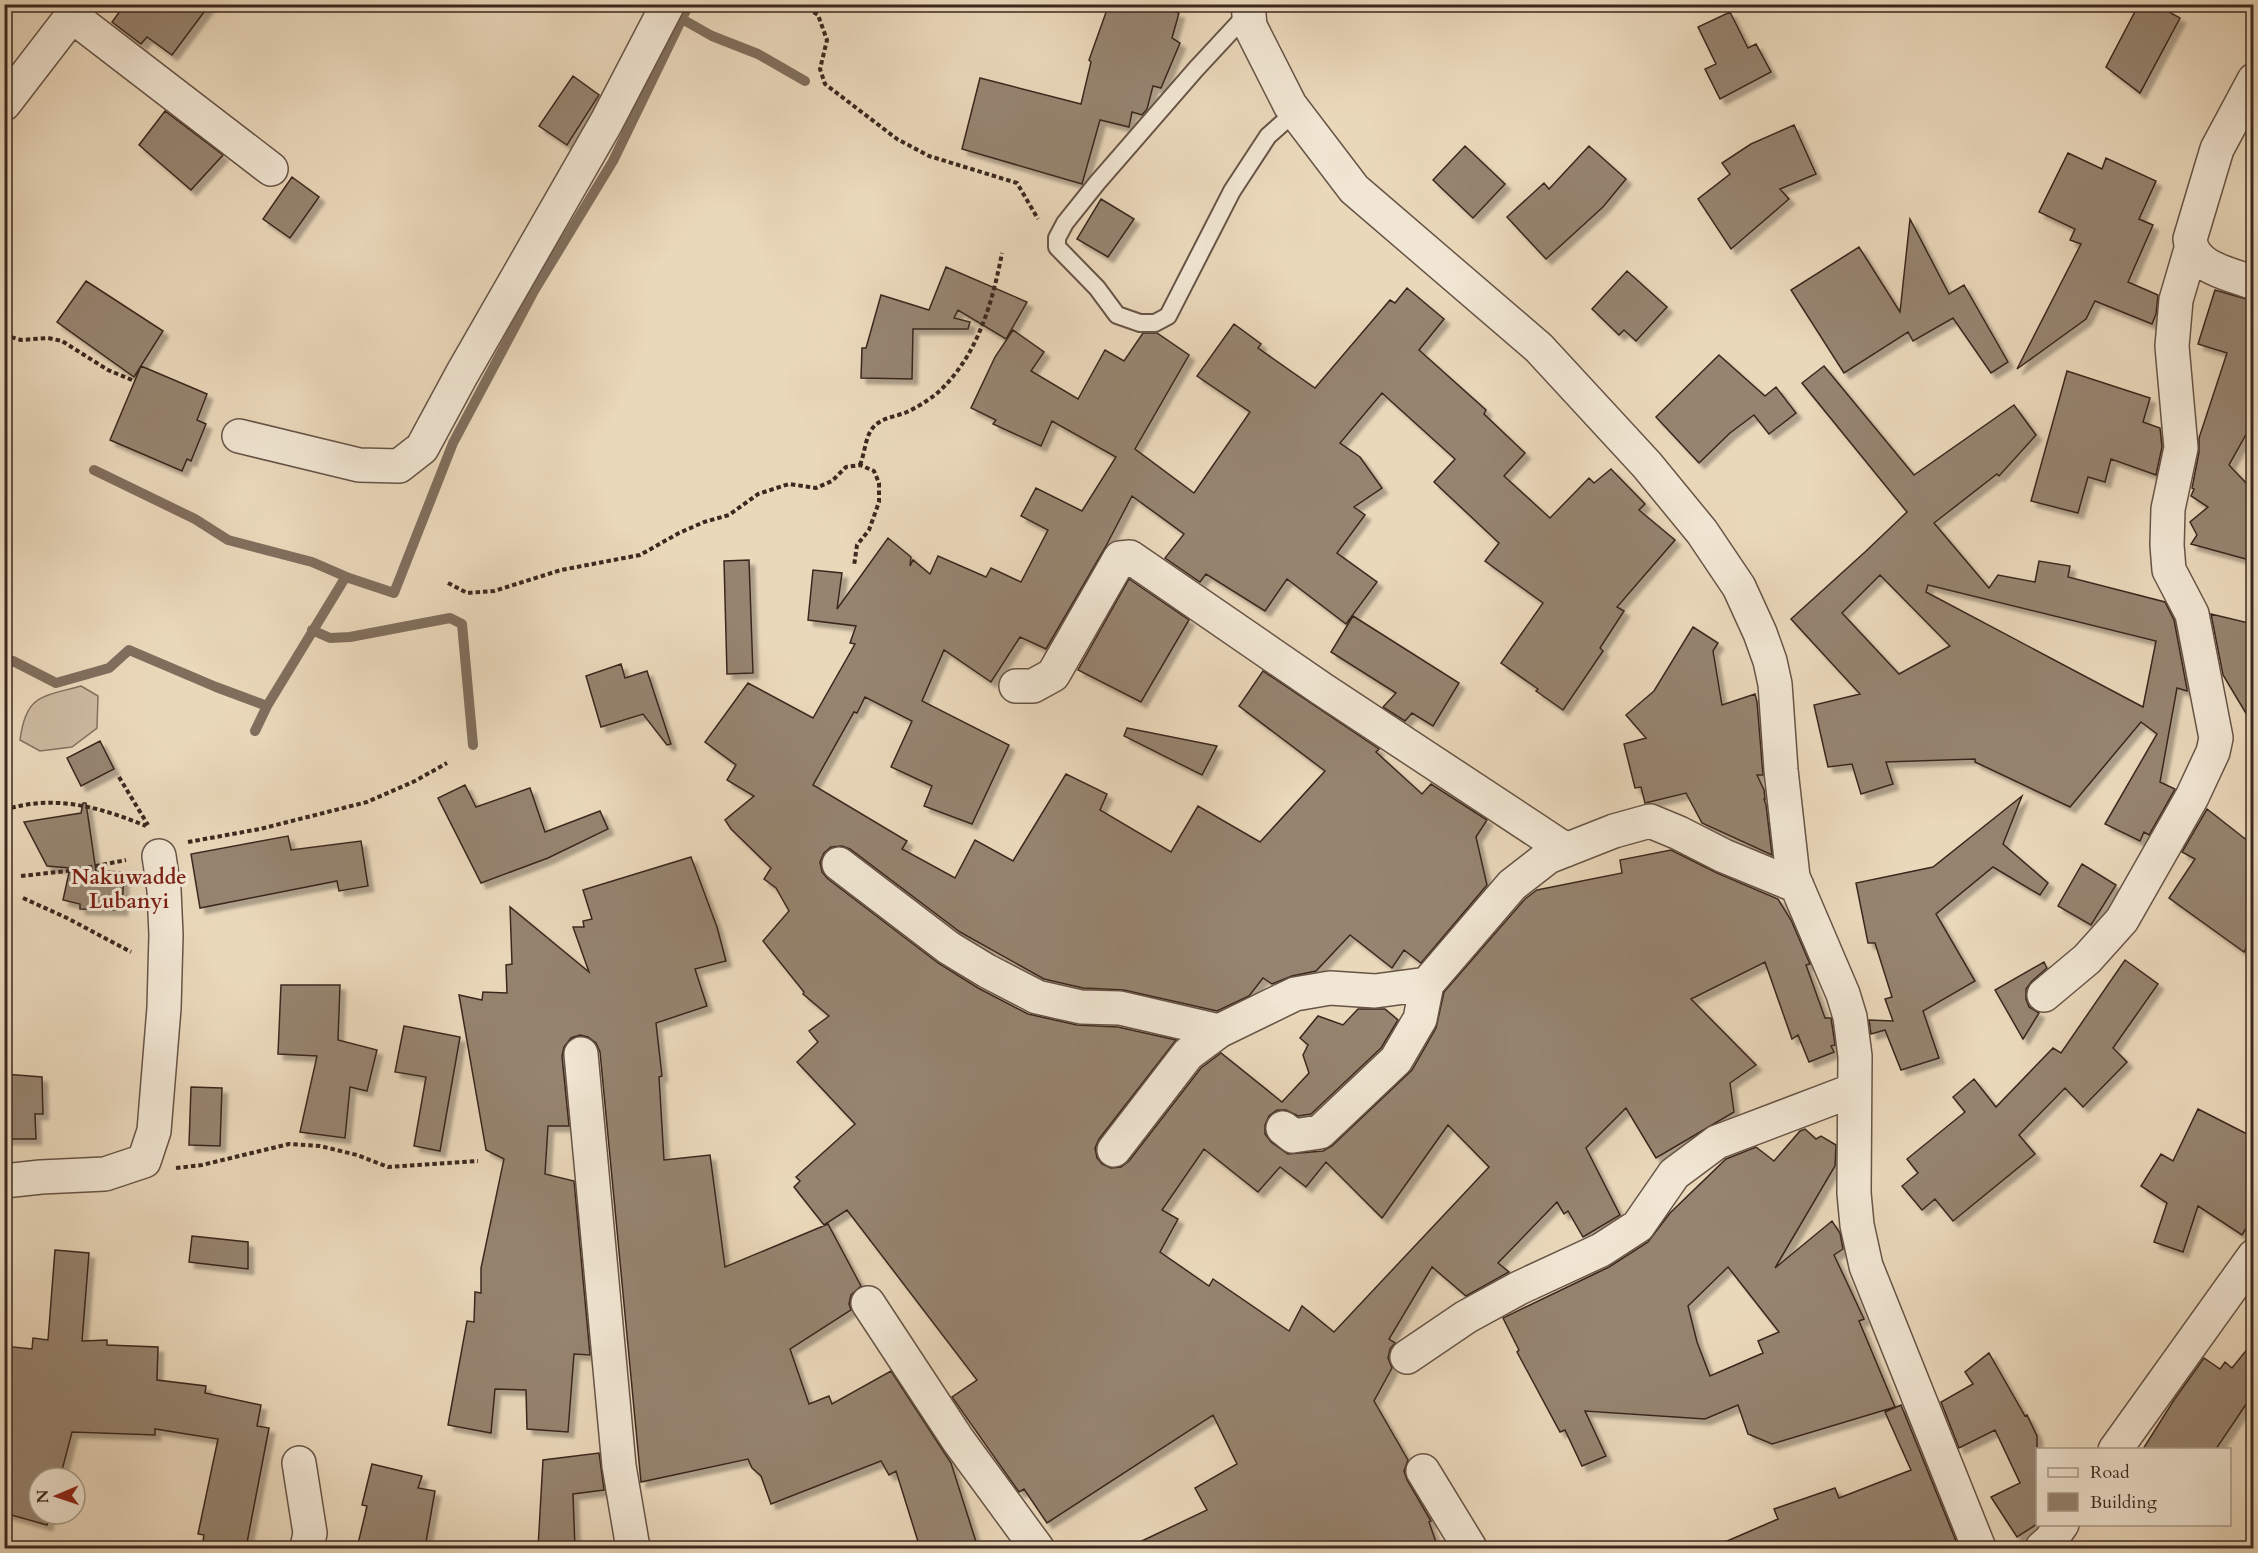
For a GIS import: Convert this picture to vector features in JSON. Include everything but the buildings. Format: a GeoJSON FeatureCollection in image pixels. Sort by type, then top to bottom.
{"type":"FeatureCollection","features":[{"type":"Feature","properties":{"kind":"street"},"geometry":{"type":"LineString","coordinates":[[239,436],[359,465],[399,466],[422,448],[606,123],[668,4]]}},
{"type":"Feature","properties":{"kind":"street"},"geometry":{"type":"LineString","coordinates":[[1248,8],[1250,26],[1295,112],[1354,189],[1539,348],[1647,465],[1702,532],[1739,587],[1760,633],[1775,684],[1793,877],[1843,994],[1850,1017],[1855,1056],[1854,1193],[1857,1225],[1866,1266],[1979,1548]]}},
{"type":"Feature","properties":{"kind":"street"},"geometry":{"type":"LineString","coordinates":[[4,104],[76,10],[271,169]]}},
{"type":"Feature","properties":{"kind":"street"},"geometry":{"type":"LineString","coordinates":[[2044,995],[2087,958],[2122,920],[2192,797],[2213,752],[2216,738],[2192,614],[2169,570],[2168,508],[2181,448],[2172,346],[2176,300],[2190,249],[2190,231],[2217,149],[2253,80]]}},
{"type":"Feature","properties":{"kind":"street"},"geometry":{"type":"LineString","coordinates":[[2190,249],[2201,262],[2253,283]]}},
{"type":"Feature","properties":{"kind":"street"},"geometry":{"type":"LineString","coordinates":[[1016,686],[1033,686],[1053,675],[1120,558],[1130,557],[1312,682],[1566,850]]}},
{"type":"Feature","properties":{"kind":"street"},"geometry":{"type":"LineString","coordinates":[[1283,1128],[1293,1136],[1320,1132],[1396,1060],[1420,1019],[1427,984],[1512,885],[1548,857],[1614,831],[1650,822],[1679,832],[1724,856],[1797,886]]}},
{"type":"Feature","properties":{"kind":"street"},"geometry":{"type":"LineString","coordinates":[[4,1181],[105,1174],[144,1161],[154,1131],[165,982],[164,890],[159,856]]}},
{"type":"Feature","properties":{"kind":"street"},"geometry":{"type":"LineString","coordinates":[[839,864],[949,948],[1037,997],[1082,1007],[1120,1008],[1219,1031]]}},
{"type":"Feature","properties":{"kind":"street"},"geometry":{"type":"LineString","coordinates":[[1114,1150],[1188,1054],[1219,1031],[1294,994],[1330,988],[1376,992],[1427,984]]}},
{"type":"Feature","properties":{"kind":"street"},"geometry":{"type":"LineString","coordinates":[[581,1054],[601,1247],[619,1466],[633,1548]]}},
{"type":"Feature","properties":{"kind":"street"},"geometry":{"type":"LineString","coordinates":[[1407,1357],[1466,1317],[1519,1288],[1601,1250],[1638,1226],[1674,1174],[1717,1142],[1854,1090]]}},
{"type":"Feature","properties":{"kind":"street"},"geometry":{"type":"LineString","coordinates":[[2116,1448],[2253,1256]]}},
{"type":"Feature","properties":{"kind":"street"},"geometry":{"type":"LineString","coordinates":[[868,1303],[958,1440],[1037,1548]]}},
{"type":"Feature","properties":{"kind":"street"},"geometry":{"type":"LineString","coordinates":[[299,1463],[310,1533],[307,1548]]}},
{"type":"Feature","properties":{"kind":"street"},"geometry":{"type":"LineString","coordinates":[[1423,1471],[1470,1548]]}},
{"type":"Feature","properties":{"kind":"street"},"geometry":{"type":"LineString","coordinates":[[2042,1548],[2050,1542],[2061,1526]]}},
{"type":"Feature","properties":{"kind":"lane"},"geometry":{"type":"LineString","coordinates":[[1248,8],[1097,183],[1065,224],[1057,238],[1057,247],[1097,288],[1117,315],[1140,323],[1155,323],[1168,316],[1232,191],[1268,136],[1295,112]]}},
{"type":"Feature","properties":{"kind":"path"},"geometry":{"type":"LineString","coordinates":[[801,4],[818,15],[827,40],[820,69],[825,84],[897,139],[929,156],[1017,183],[1044,230],[1057,238]]}},
{"type":"Feature","properties":{"kind":"path"},"geometry":{"type":"LineString","coordinates":[[860,465],[870,433],[879,423],[888,416],[906,412],[933,396],[957,373],[975,341],[993,297],[1002,253]]}},
{"type":"Feature","properties":{"kind":"path"},"geometry":{"type":"LineString","coordinates":[[4,335],[21,340],[48,338],[62,341],[108,370],[132,380]]}},
{"type":"Feature","properties":{"kind":"path"},"geometry":{"type":"LineString","coordinates":[[448,583],[468,593],[494,591],[561,570],[640,555],[679,533],[729,514],[758,494],[789,484],[816,488],[832,481],[846,467],[860,465],[874,471],[879,483],[879,502],[869,530],[858,545],[854,566]]}},
{"type":"Feature","properties":{"kind":"path"},"geometry":{"type":"LineString","coordinates":[[21,876],[76,870],[113,861],[159,856],[170,845],[261,829],[368,802],[415,781],[447,763]]}},
{"type":"Feature","properties":{"kind":"path"},"geometry":{"type":"LineString","coordinates":[[4,810],[20,805],[74,803],[109,810],[149,827],[119,777]]}},
{"type":"Feature","properties":{"kind":"path"},"geometry":{"type":"LineString","coordinates":[[23,898],[67,918],[147,961],[165,982]]}},
{"type":"Feature","properties":{"kind":"path"},"geometry":{"type":"LineString","coordinates":[[144,1161],[164,1169],[202,1165],[289,1144],[320,1146],[357,1155],[388,1167],[478,1161]]}},
{"type":"Feature","properties":{"kind":"shaded area"},"geometry":{"type":"Polygon","coordinates":[[[81,686],[98,696],[97,728],[72,747],[40,751],[20,740],[27,714],[38,700],[81,686]]]}},
{"type":"Feature","properties":{"kind":"waterway"},"geometry":{"type":"LineString","coordinates":[[94,470],[195,519],[228,540],[312,562],[349,578],[394,593],[453,443],[534,291],[613,161],[689,4]]}},
{"type":"Feature","properties":{"kind":"waterway"},"geometry":{"type":"LineString","coordinates":[[682,19],[712,36],[758,54],[805,81]]}},
{"type":"Feature","properties":{"kind":"waterway"},"geometry":{"type":"LineString","coordinates":[[255,731],[267,706],[345,578]]}},
{"type":"Feature","properties":{"kind":"waterway"},"geometry":{"type":"LineString","coordinates":[[312,630],[330,638],[350,637],[450,618],[462,624],[473,745]]}},
{"type":"Feature","properties":{"kind":"waterway"},"geometry":{"type":"LineString","coordinates":[[4,660],[13,661],[56,683],[109,668],[129,650],[267,706]]}},
{"type":"Feature","properties":{"kind":"district","name":"Nakuwadde Lubanyi"},"geometry":{"type":"Point","coordinates":[129,889]}}]}
